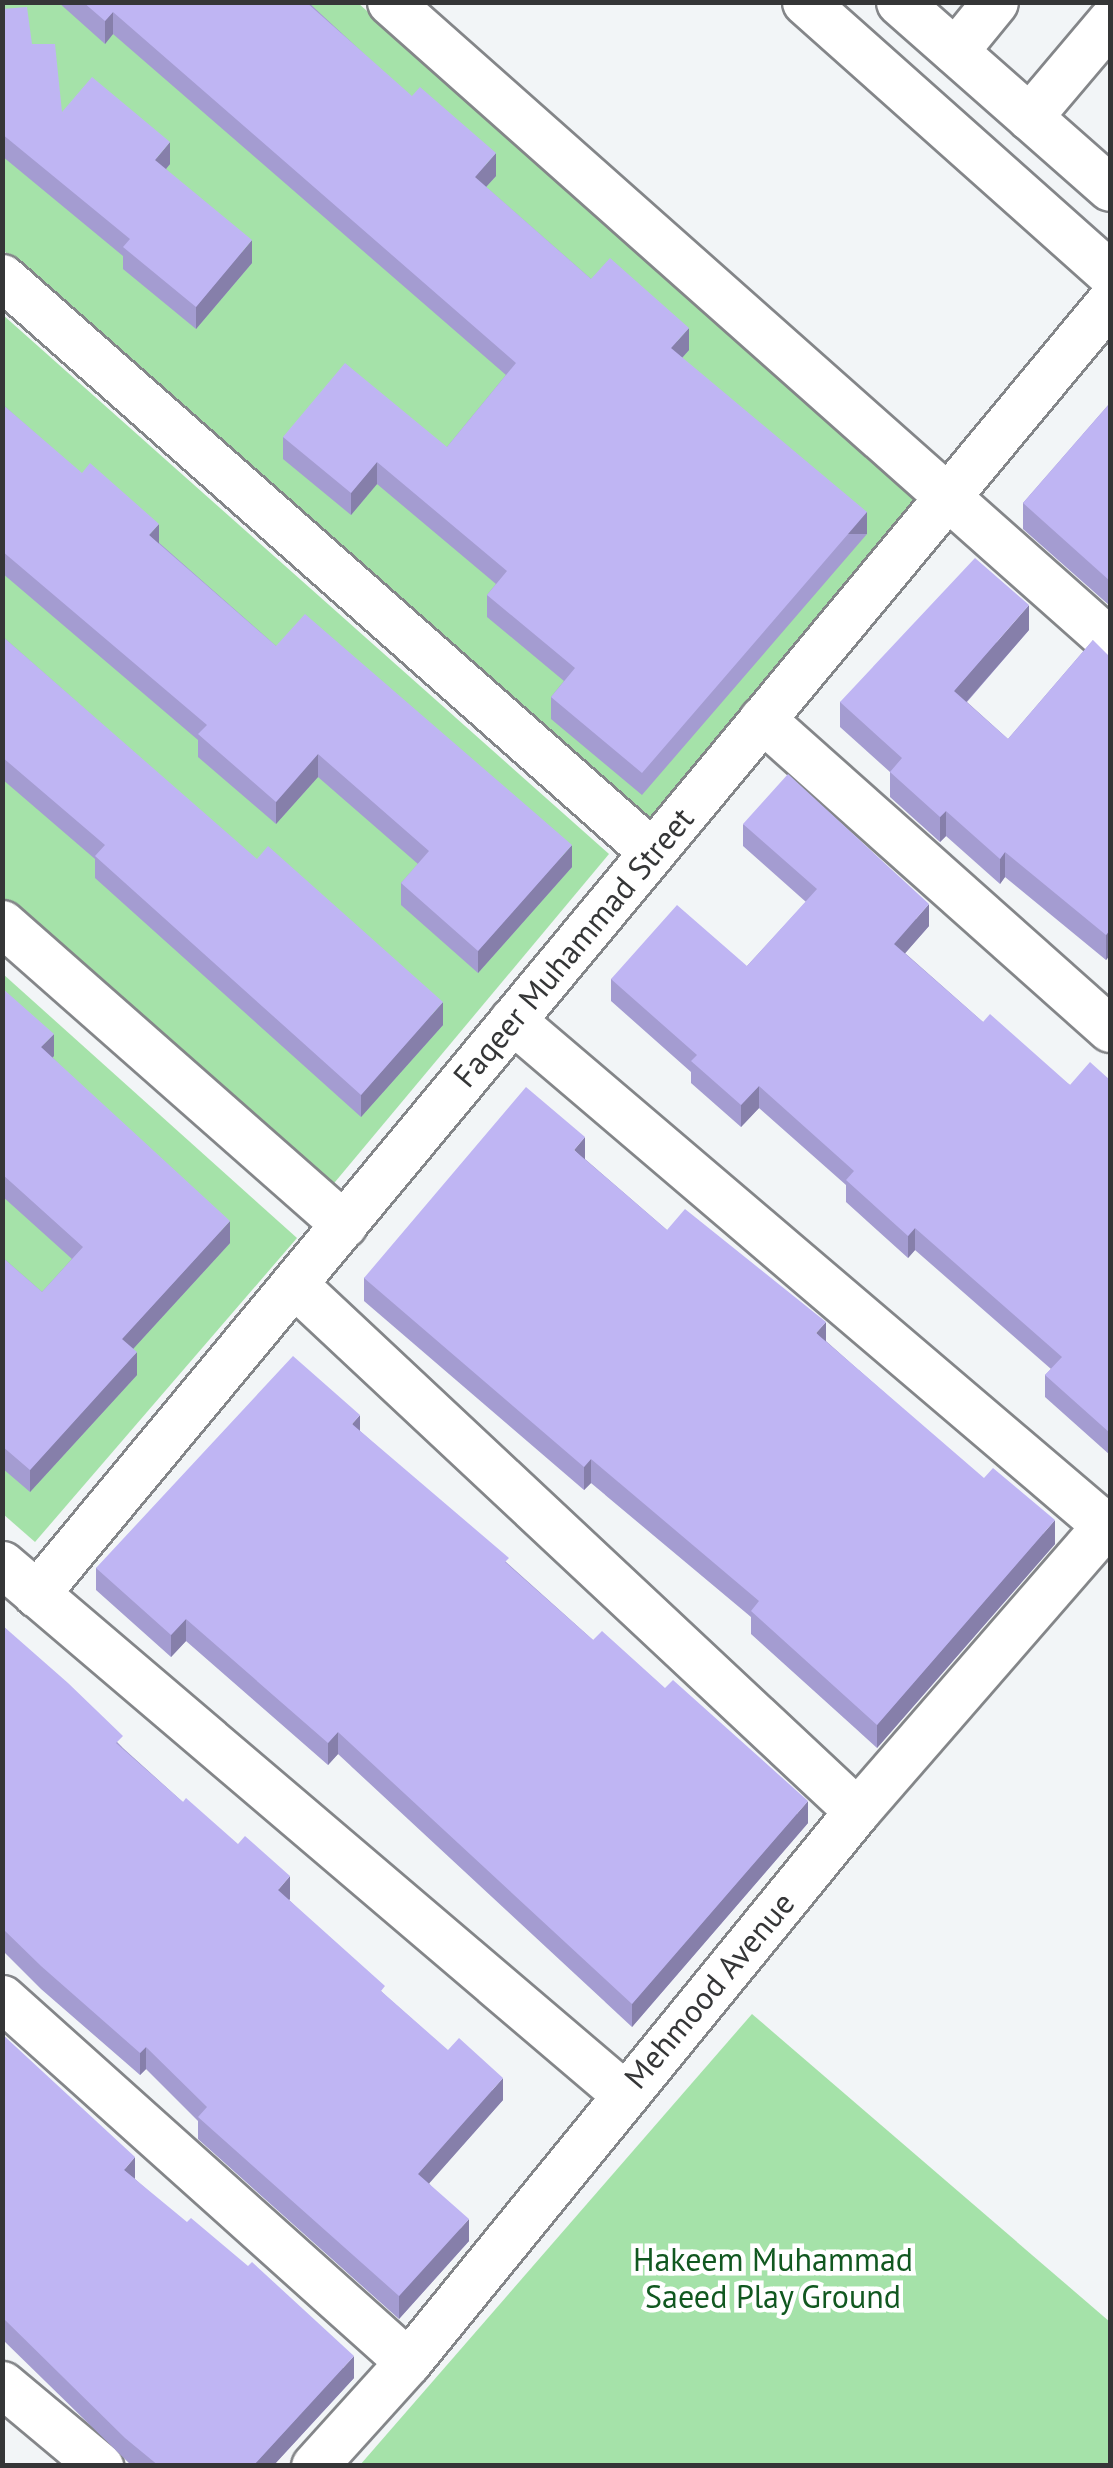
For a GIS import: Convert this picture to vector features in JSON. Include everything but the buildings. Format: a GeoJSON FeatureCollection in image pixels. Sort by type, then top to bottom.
{"type":"FeatureCollection","features":[{"type":"Feature","properties":{"kind":"street"},"geometry":{"type":"LineString","coordinates":[[390,2],[1110,642]]}},
{"type":"Feature","properties":{"kind":"street"},"geometry":{"type":"LineString","coordinates":[[805,2],[1110,274]]}},
{"type":"Feature","properties":{"kind":"street"},"geometry":{"type":"LineString","coordinates":[[900,2],[1110,188]]}},
{"type":"Feature","properties":{"kind":"street"},"geometry":{"type":"LineString","coordinates":[[955,51],[995,2]]}},
{"type":"Feature","properties":{"kind":"street"},"geometry":{"type":"LineString","coordinates":[[1030,117],[1110,21]]}},
{"type":"Feature","properties":{"kind":"street"},"geometry":{"type":"LineString","coordinates":[[2,277],[652,852]]}},
{"type":"Feature","properties":{"kind":"street","name":"Faqeer Muhammad Street"},"geometry":{"type":"LineString","coordinates":[[36,1594],[1110,301]]}},
{"type":"Feature","properties":{"kind":"street"},"geometry":{"type":"LineString","coordinates":[[762,719],[1110,1029]]}},
{"type":"Feature","properties":{"kind":"street"},"geometry":{"type":"LineString","coordinates":[[2,924],[344,1224]]}},
{"type":"Feature","properties":{"kind":"street"},"geometry":{"type":"LineString","coordinates":[[512,1020],[1108,1523]]}},
{"type":"Feature","properties":{"kind":"street"},"geometry":{"type":"LineString","coordinates":[[294,1284],[858,1811]]}},
{"type":"Feature","properties":{"kind":"street","name":"Mehmood Avenue"},"geometry":{"type":"LineString","coordinates":[[314,2466],[408,2362],[623,2093],[858,1811],[1108,1523]]}},
{"type":"Feature","properties":{"kind":"street"},"geometry":{"type":"LineString","coordinates":[[2,1564],[623,2093]]}},
{"type":"Feature","properties":{"kind":"street"},"geometry":{"type":"LineString","coordinates":[[2,1998],[408,2362]]}},
{"type":"Feature","properties":{"kind":"street"},"geometry":{"type":"LineString","coordinates":[[2,2384],[100,2466]]}},
{"type":"Feature","properties":{"kind":"green space"},"geometry":{"type":"Polygon","coordinates":[[[3,3],[358,3],[919,500],[647,822],[3,250],[3,3]]]}},
{"type":"Feature","properties":{"kind":"green space"},"geometry":{"type":"Polygon","coordinates":[[[3,315],[609,854],[325,1194],[3,902],[3,315]]]}},
{"type":"Feature","properties":{"kind":"green space"},"geometry":{"type":"Polygon","coordinates":[[[3,974],[297,1238],[35,1542],[3,1514],[3,974]]]}},
{"type":"Feature","properties":{"kind":"green space","name":"Hakeem Muhammad Saeed Play Ground"},"geometry":{"type":"Polygon","coordinates":[[[752,2014],[1110,2322],[1110,2465],[360,2465],[752,2014]]]}}]}
